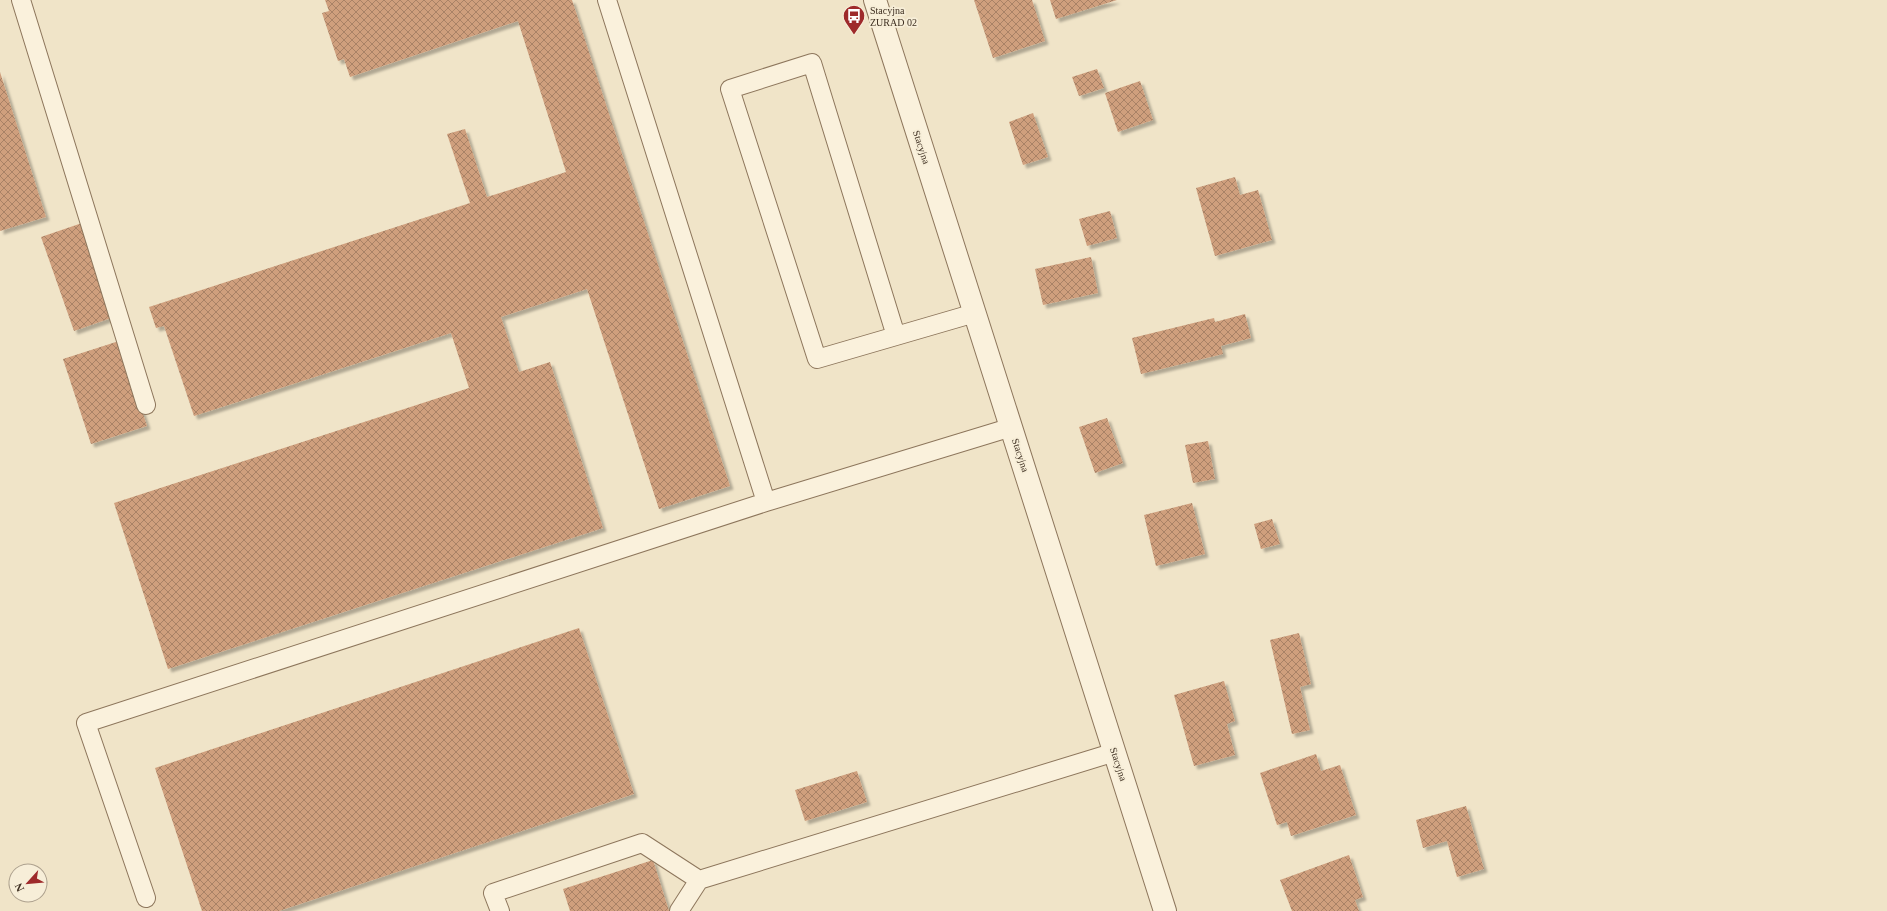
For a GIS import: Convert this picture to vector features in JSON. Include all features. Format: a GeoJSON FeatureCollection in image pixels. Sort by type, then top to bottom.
{"type":"FeatureCollection","features":[{"type":"Feature","properties":{"kind":"street","name":"Stacyjna"},"geometry":{"type":"LineString","coordinates":[[875,0],[1166,911]]}},
{"type":"Feature","properties":{"kind":"lane"},"geometry":{"type":"LineString","coordinates":[[21,0],[146,405]]}},
{"type":"Feature","properties":{"kind":"lane"},"geometry":{"type":"LineString","coordinates":[[607,0],[766,502]]}},
{"type":"Feature","properties":{"kind":"lane"},"geometry":{"type":"LineString","coordinates":[[896,336],[812,63],[730,89],[818,359],[975,314]]}},
{"type":"Feature","properties":{"kind":"lane"},"geometry":{"type":"LineString","coordinates":[[146,898],[86,723],[766,502],[1012,427]]}},
{"type":"Feature","properties":{"kind":"lane"},"geometry":{"type":"LineString","coordinates":[[679,911],[699,880],[1115,752]]}},
{"type":"Feature","properties":{"kind":"lane"},"geometry":{"type":"LineString","coordinates":[[500,911],[493,893],[642,843],[699,880]]}},
{"type":"Feature","properties":{"kind":"building"},"geometry":{"type":"Polygon","coordinates":[[[325,0],[572,0],[730,486],[659,509],[587,289],[501,317],[519,372],[550,362],[603,528],[168,669],[114,503],[469,388],[451,333],[194,416],[164,326],[156,328],[149,307],[470,203],[447,134],[465,129],[487,197],[566,172],[518,21],[350,77],[344,59],[338,61],[322,13],[329,11],[325,0]]]}},
{"type":"Feature","properties":{"kind":"building"},"geometry":{"type":"Polygon","coordinates":[[[974,0],[1032,0],[1045,41],[993,58],[974,0]]]}},
{"type":"Feature","properties":{"kind":"building"},"geometry":{"type":"Polygon","coordinates":[[[1050,0],[1117,0],[1056,19],[1050,0]]]}},
{"type":"Feature","properties":{"kind":"building"},"geometry":{"type":"Polygon","coordinates":[[[1097,69],[1104,88],[1079,96],[1072,77],[1097,69]]]}},
{"type":"Feature","properties":{"kind":"building"},"geometry":{"type":"Polygon","coordinates":[[[0,72],[46,217],[0,231],[0,72]]]}},
{"type":"Feature","properties":{"kind":"building"},"geometry":{"type":"Polygon","coordinates":[[[1140,81],[1153,120],[1118,132],[1105,93],[1140,81]]]}},
{"type":"Feature","properties":{"kind":"building"},"geometry":{"type":"Polygon","coordinates":[[[1033,113],[1048,157],[1023,165],[1009,122],[1033,113]]]}},
{"type":"Feature","properties":{"kind":"building"},"geometry":{"type":"Polygon","coordinates":[[[1235,177],[1240,195],[1258,190],[1272,240],[1215,256],[1196,188],[1235,177]]]}},
{"type":"Feature","properties":{"kind":"building"},"geometry":{"type":"Polygon","coordinates":[[[1110,211],[1117,238],[1087,246],[1079,219],[1110,211]]]}},
{"type":"Feature","properties":{"kind":"building"},"geometry":{"type":"Polygon","coordinates":[[[82,223],[114,317],[74,331],[41,237],[82,223]]]}},
{"type":"Feature","properties":{"kind":"building"},"geometry":{"type":"Polygon","coordinates":[[[1091,257],[1098,293],[1043,305],[1035,269],[1091,257]]]}},
{"type":"Feature","properties":{"kind":"building"},"geometry":{"type":"Polygon","coordinates":[[[1245,314],[1251,338],[1221,346],[1223,354],[1141,374],[1132,338],[1214,318],[1215,322],[1245,314]]]}},
{"type":"Feature","properties":{"kind":"building"},"geometry":{"type":"Polygon","coordinates":[[[119,341],[147,426],[91,444],[63,359],[119,341]]]}},
{"type":"Feature","properties":{"kind":"building"},"geometry":{"type":"Polygon","coordinates":[[[1107,418],[1123,463],[1095,473],[1079,427],[1107,418]]]}},
{"type":"Feature","properties":{"kind":"building"},"geometry":{"type":"Polygon","coordinates":[[[1208,441],[1215,479],[1193,483],[1185,445],[1208,441]]]}},
{"type":"Feature","properties":{"kind":"building"},"geometry":{"type":"Polygon","coordinates":[[[1192,503],[1205,554],[1156,566],[1144,515],[1192,503]]]}},
{"type":"Feature","properties":{"kind":"building"},"geometry":{"type":"Polygon","coordinates":[[[1272,519],[1280,544],[1261,549],[1254,524],[1272,519]]]}},
{"type":"Feature","properties":{"kind":"building"},"geometry":{"type":"Polygon","coordinates":[[[579,628],[634,794],[279,911],[202,911],[155,768],[579,628]]]}},
{"type":"Feature","properties":{"kind":"building"},"geometry":{"type":"Polygon","coordinates":[[[1299,633],[1311,684],[1300,687],[1310,730],[1292,734],[1270,640],[1299,633]]]}},
{"type":"Feature","properties":{"kind":"building"},"geometry":{"type":"Polygon","coordinates":[[[1224,681],[1235,721],[1227,724],[1235,755],[1194,766],[1174,695],[1224,681]]]}},
{"type":"Feature","properties":{"kind":"building"},"geometry":{"type":"Polygon","coordinates":[[[1316,754],[1321,771],[1340,765],[1356,815],[1291,836],[1287,822],[1277,825],[1260,773],[1316,754]]]}},
{"type":"Feature","properties":{"kind":"building"},"geometry":{"type":"Polygon","coordinates":[[[857,771],[867,802],[805,821],[795,790],[857,771]]]}},
{"type":"Feature","properties":{"kind":"building"},"geometry":{"type":"Polygon","coordinates":[[[1466,806],[1484,869],[1457,877],[1447,841],[1423,848],[1416,820],[1466,806]]]}},
{"type":"Feature","properties":{"kind":"building"},"geometry":{"type":"Polygon","coordinates":[[[1349,855],[1363,897],[1355,900],[1359,911],[1292,911],[1280,880],[1349,855]]]}},
{"type":"Feature","properties":{"kind":"building"},"geometry":{"type":"Polygon","coordinates":[[[653,860],[669,911],[570,911],[563,889],[653,860]]]}},
{"type":"Feature","properties":{"kind":"place","name":"Stacyjna ZURAD 02"},"geometry":{"type":"Point","coordinates":[854,36]}}]}
